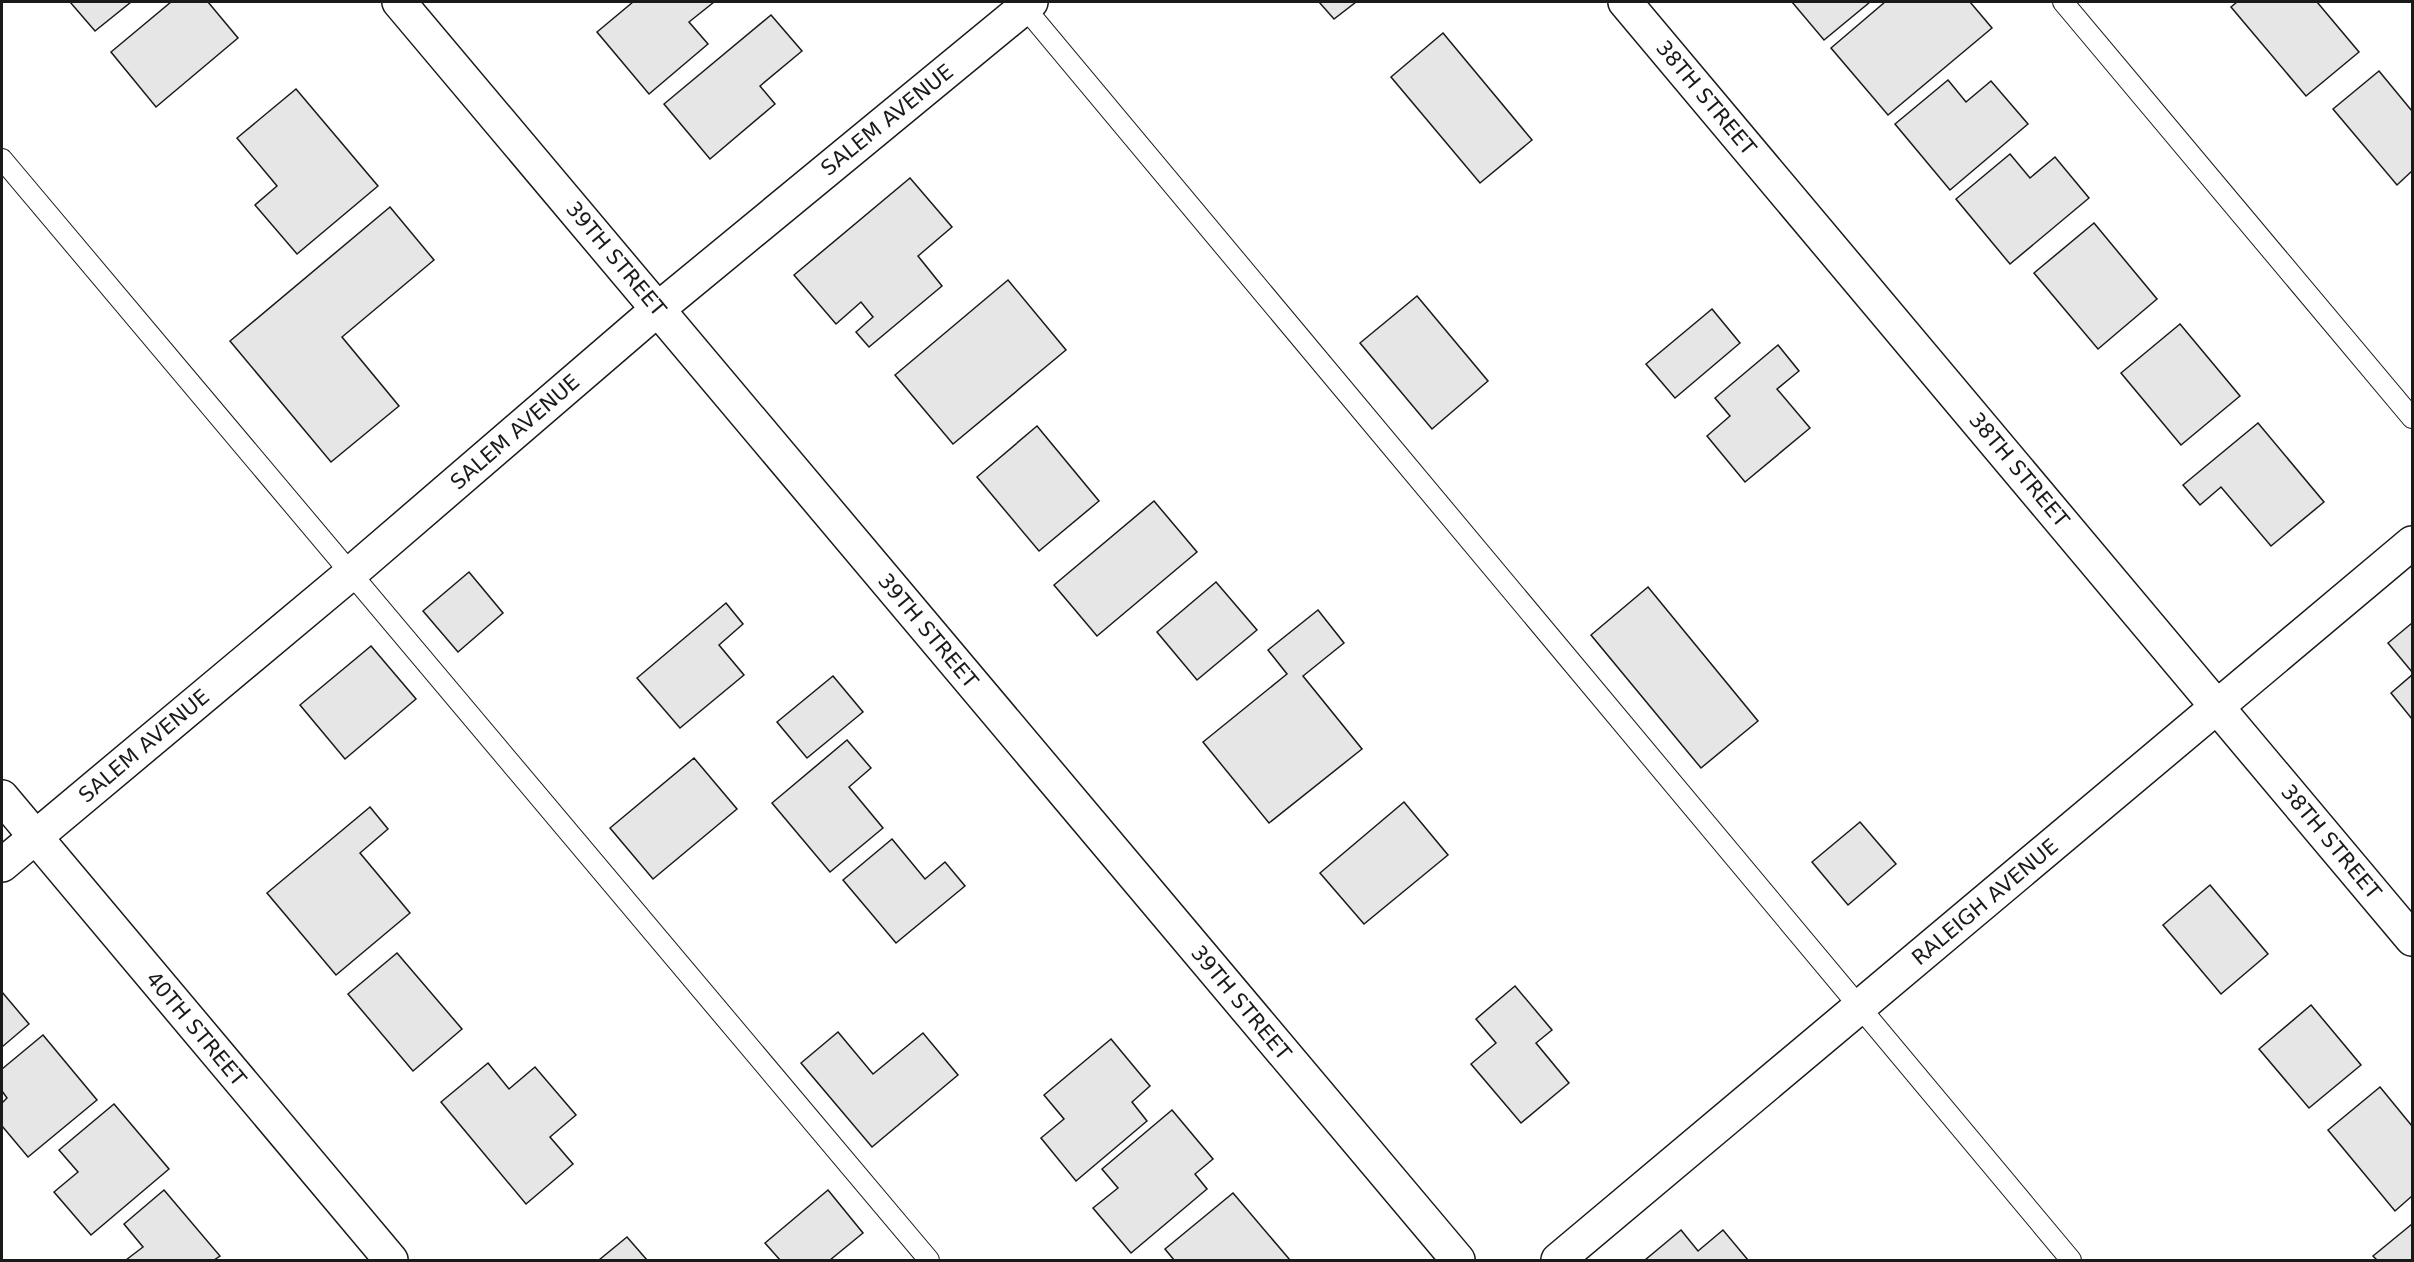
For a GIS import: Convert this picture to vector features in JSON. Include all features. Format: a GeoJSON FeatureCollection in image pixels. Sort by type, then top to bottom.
{"type":"FeatureCollection","features":[{"type":"Feature","properties":{"kind":"street","name":"39TH STREET"},"geometry":{"type":"LineString","coordinates":[[399,2],[1458,1260]]}},
{"type":"Feature","properties":{"kind":"street","name":"38TH STREET"},"geometry":{"type":"LineString","coordinates":[[1625,2],[2412,939]]}},
{"type":"Feature","properties":{"kind":"street","name":"SALEM AVENUE"},"geometry":{"type":"LineString","coordinates":[[2,865],[350,574],[658,309],[1025,3]]}},
{"type":"Feature","properties":{"kind":"street","name":"RALEIGH AVENUE"},"geometry":{"type":"LineString","coordinates":[[1558,1260],[2412,543]]}},
{"type":"Feature","properties":{"kind":"street","name":"40TH STREET"},"geometry":{"type":"LineString","coordinates":[[2,797],[391,1260]]}},
{"type":"Feature","properties":{"kind":"lane"},"geometry":{"type":"LineString","coordinates":[[2062,2],[2412,418]]}},
{"type":"Feature","properties":{"kind":"lane"},"geometry":{"type":"LineString","coordinates":[[1025,3],[2071,1260]]}},
{"type":"Feature","properties":{"kind":"lane"},"geometry":{"type":"LineString","coordinates":[[2,159],[929,1260]]}},
{"type":"Feature","properties":{"kind":"building"},"geometry":{"type":"Polygon","coordinates":[[[70,2],[131,2],[95,31],[70,2]]]}},
{"type":"Feature","properties":{"kind":"building"},"geometry":{"type":"Polygon","coordinates":[[[171,2],[208,2],[238,38],[156,107],[111,52],[171,2]]]}},
{"type":"Feature","properties":{"kind":"building"},"geometry":{"type":"Polygon","coordinates":[[[633,2],[714,2],[689,22],[708,44],[649,94],[597,32],[633,2]]]}},
{"type":"Feature","properties":{"kind":"building"},"geometry":{"type":"Polygon","coordinates":[[[1319,2],[1356,2],[1334,19],[1319,2]]]}},
{"type":"Feature","properties":{"kind":"building"},"geometry":{"type":"Polygon","coordinates":[[[1792,2],[1870,2],[1824,40],[1792,2]]]}},
{"type":"Feature","properties":{"kind":"building"},"geometry":{"type":"Polygon","coordinates":[[[1885,2],[1970,2],[1992,28],[1888,115],[1831,48],[1885,2]]]}},
{"type":"Feature","properties":{"kind":"building"},"geometry":{"type":"Polygon","coordinates":[[[2237,2],[2317,2],[2359,52],[2306,96],[2231,7],[2237,2]]]}},
{"type":"Feature","properties":{"kind":"building"},"geometry":{"type":"Polygon","coordinates":[[[771,15],[802,51],[760,86],[775,104],[710,159],[664,104],[771,15]]]}},
{"type":"Feature","properties":{"kind":"building"},"geometry":{"type":"Polygon","coordinates":[[[1443,33],[1532,140],[1480,183],[1391,77],[1443,33]]]}},
{"type":"Feature","properties":{"kind":"building"},"geometry":{"type":"Polygon","coordinates":[[[2379,71],[2412,111],[2412,171],[2397,185],[2333,109],[2379,71]]]}},
{"type":"Feature","properties":{"kind":"building"},"geometry":{"type":"Polygon","coordinates":[[[1948,80],[1966,102],[1991,81],[2028,124],[1950,190],[1895,124],[1948,80]]]}},
{"type":"Feature","properties":{"kind":"building"},"geometry":{"type":"Polygon","coordinates":[[[296,89],[378,186],[297,254],[255,205],[277,186],[237,138],[296,89]]]}},
{"type":"Feature","properties":{"kind":"building"},"geometry":{"type":"Polygon","coordinates":[[[2010,154],[2030,178],[2055,157],[2089,198],[2010,264],[1956,199],[2010,154]]]}},
{"type":"Feature","properties":{"kind":"building"},"geometry":{"type":"Polygon","coordinates":[[[910,178],[952,227],[918,256],[942,286],[869,347],[856,332],[873,317],[861,302],[836,324],[794,275],[910,178]]]}},
{"type":"Feature","properties":{"kind":"building"},"geometry":{"type":"Polygon","coordinates":[[[390,207],[434,260],[342,337],[399,406],[331,462],[230,341],[390,207]]]}},
{"type":"Feature","properties":{"kind":"building"},"geometry":{"type":"Polygon","coordinates":[[[2094,223],[2157,299],[2098,349],[2034,273],[2094,223]]]}},
{"type":"Feature","properties":{"kind":"building"},"geometry":{"type":"Polygon","coordinates":[[[1008,280],[1066,350],[953,444],[895,375],[1008,280]]]}},
{"type":"Feature","properties":{"kind":"building"},"geometry":{"type":"Polygon","coordinates":[[[1417,296],[1488,381],[1432,429],[1360,343],[1417,296]]]}},
{"type":"Feature","properties":{"kind":"building"},"geometry":{"type":"Polygon","coordinates":[[[1712,309],[1740,343],[1675,398],[1646,364],[1712,309]]]}},
{"type":"Feature","properties":{"kind":"building"},"geometry":{"type":"Polygon","coordinates":[[[2180,324],[2240,396],[2181,445],[2121,373],[2180,324]]]}},
{"type":"Feature","properties":{"kind":"building"},"geometry":{"type":"Polygon","coordinates":[[[1778,345],[1799,371],[1777,389],[1810,428],[1745,482],[1707,436],[1730,416],[1715,398],[1778,345]]]}},
{"type":"Feature","properties":{"kind":"building"},"geometry":{"type":"Polygon","coordinates":[[[2258,423],[2324,502],[2271,546],[2221,487],[2200,505],[2183,485],[2258,423]]]}},
{"type":"Feature","properties":{"kind":"building"},"geometry":{"type":"Polygon","coordinates":[[[1037,426],[1099,501],[1039,551],[977,477],[1037,426]]]}},
{"type":"Feature","properties":{"kind":"building"},"geometry":{"type":"Polygon","coordinates":[[[1154,501],[1197,552],[1097,636],[1054,585],[1154,501]]]}},
{"type":"Feature","properties":{"kind":"building"},"geometry":{"type":"Polygon","coordinates":[[[469,572],[503,613],[458,652],[423,611],[469,572]]]}},
{"type":"Feature","properties":{"kind":"building"},"geometry":{"type":"Polygon","coordinates":[[[1216,582],[1257,630],[1197,680],[1157,632],[1216,582]]]}},
{"type":"Feature","properties":{"kind":"building"},"geometry":{"type":"Polygon","coordinates":[[[1648,587],[1758,721],[1701,768],[1591,635],[1648,587]]]}},
{"type":"Feature","properties":{"kind":"building"},"geometry":{"type":"Polygon","coordinates":[[[726,603],[743,624],[719,645],[744,675],[680,728],[637,678],[726,603]]]}},
{"type":"Feature","properties":{"kind":"building"},"geometry":{"type":"Polygon","coordinates":[[[1318,610],[1344,643],[1303,676],[1362,749],[1269,823],[1203,742],[1287,674],[1268,650],[1318,610]]]}},
{"type":"Feature","properties":{"kind":"building"},"geometry":{"type":"Polygon","coordinates":[[[2412,623],[2412,672],[2388,643],[2412,623]]]}},
{"type":"Feature","properties":{"kind":"building"},"geometry":{"type":"Polygon","coordinates":[[[371,646],[416,699],[345,759],[300,705],[371,646]]]}},
{"type":"Feature","properties":{"kind":"building"},"geometry":{"type":"Polygon","coordinates":[[[2412,675],[2412,719],[2391,693],[2412,675]]]}},
{"type":"Feature","properties":{"kind":"building"},"geometry":{"type":"Polygon","coordinates":[[[833,676],[863,712],[807,758],[777,722],[833,676]]]}},
{"type":"Feature","properties":{"kind":"building"},"geometry":{"type":"Polygon","coordinates":[[[847,740],[871,768],[849,787],[883,828],[830,872],[772,803],[847,740]]]}},
{"type":"Feature","properties":{"kind":"building"},"geometry":{"type":"Polygon","coordinates":[[[694,758],[737,809],[653,879],[610,828],[694,758]]]}},
{"type":"Feature","properties":{"kind":"building"},"geometry":{"type":"Polygon","coordinates":[[[1404,802],[1448,855],[1364,924],[1320,873],[1404,802]]]}},
{"type":"Feature","properties":{"kind":"building"},"geometry":{"type":"Polygon","coordinates":[[[370,807],[388,829],[360,853],[410,913],[336,975],[267,893],[370,807]]]}},
{"type":"Feature","properties":{"kind":"building"},"geometry":{"type":"Polygon","coordinates":[[[1860,822],[1896,864],[1848,905],[1812,862],[1860,822]]]}},
{"type":"Feature","properties":{"kind":"building"},"geometry":{"type":"Polygon","coordinates":[[[892,839],[925,879],[945,862],[965,886],[896,943],[843,880],[892,839]]]}},
{"type":"Feature","properties":{"kind":"building"},"geometry":{"type":"Polygon","coordinates":[[[2210,885],[2268,954],[2221,994],[2163,925],[2210,885]]]}},
{"type":"Feature","properties":{"kind":"building"},"geometry":{"type":"Polygon","coordinates":[[[397,953],[462,1029],[413,1071],[348,994],[397,953]]]}},
{"type":"Feature","properties":{"kind":"building"},"geometry":{"type":"Polygon","coordinates":[[[1515,986],[1552,1030],[1536,1043],[1569,1083],[1521,1123],[1471,1064],[1496,1043],[1476,1019],[1515,986]]]}},
{"type":"Feature","properties":{"kind":"building"},"geometry":{"type":"Polygon","coordinates":[[[2,992],[29,1024],[2,1047],[2,992]]]}},
{"type":"Feature","properties":{"kind":"building"},"geometry":{"type":"Polygon","coordinates":[[[2311,1005],[2361,1065],[2309,1108],[2259,1049],[2311,1005]]]}},
{"type":"Feature","properties":{"kind":"building"},"geometry":{"type":"Polygon","coordinates":[[[838,1032],[873,1074],[923,1033],[958,1075],[872,1147],[801,1063],[838,1032]]]}},
{"type":"Feature","properties":{"kind":"building"},"geometry":{"type":"Polygon","coordinates":[[[43,1035],[97,1100],[28,1157],[2,1126],[2,1103],[7,1098],[2,1091],[2,1069],[43,1035]]]}},
{"type":"Feature","properties":{"kind":"building"},"geometry":{"type":"Polygon","coordinates":[[[1111,1039],[1150,1086],[1132,1102],[1147,1121],[1076,1181],[1041,1138],[1064,1119],[1044,1095],[1111,1039]]]}},
{"type":"Feature","properties":{"kind":"building"},"geometry":{"type":"Polygon","coordinates":[[[488,1063],[509,1089],[535,1067],[576,1115],[550,1137],[573,1164],[526,1204],[441,1102],[488,1063]]]}},
{"type":"Feature","properties":{"kind":"building"},"geometry":{"type":"Polygon","coordinates":[[[2380,1087],[2412,1126],[2412,1196],[2395,1211],[2328,1130],[2380,1087]]]}},
{"type":"Feature","properties":{"kind":"building"},"geometry":{"type":"Polygon","coordinates":[[[114,1104],[169,1169],[91,1235],[54,1192],[78,1172],[59,1150],[114,1104]]]}},
{"type":"Feature","properties":{"kind":"building"},"geometry":{"type":"Polygon","coordinates":[[[1172,1110],[1213,1159],[1195,1174],[1207,1189],[1131,1253],[1093,1208],[1118,1188],[1102,1169],[1172,1110]]]}},
{"type":"Feature","properties":{"kind":"building"},"geometry":{"type":"Polygon","coordinates":[[[164,1190],[220,1256],[214,1260],[126,1260],[143,1247],[124,1224],[164,1190]]]}},
{"type":"Feature","properties":{"kind":"building"},"geometry":{"type":"Polygon","coordinates":[[[828,1190],[863,1233],[830,1260],[780,1260],[765,1243],[828,1190]]]}},
{"type":"Feature","properties":{"kind":"building"},"geometry":{"type":"Polygon","coordinates":[[[1233,1193],[1290,1260],[1174,1260],[1165,1249],[1233,1193]]]}},
{"type":"Feature","properties":{"kind":"building"},"geometry":{"type":"Polygon","coordinates":[[[2412,1224],[2412,1260],[2377,1260],[2373,1256],[2412,1224]]]}},
{"type":"Feature","properties":{"kind":"building"},"geometry":{"type":"Polygon","coordinates":[[[1681,1230],[1698,1251],[1723,1230],[1748,1260],[1645,1260],[1681,1230]]]}},
{"type":"Feature","properties":{"kind":"building"},"geometry":{"type":"Polygon","coordinates":[[[627,1237],[647,1260],[599,1260],[627,1237]]]}}]}
